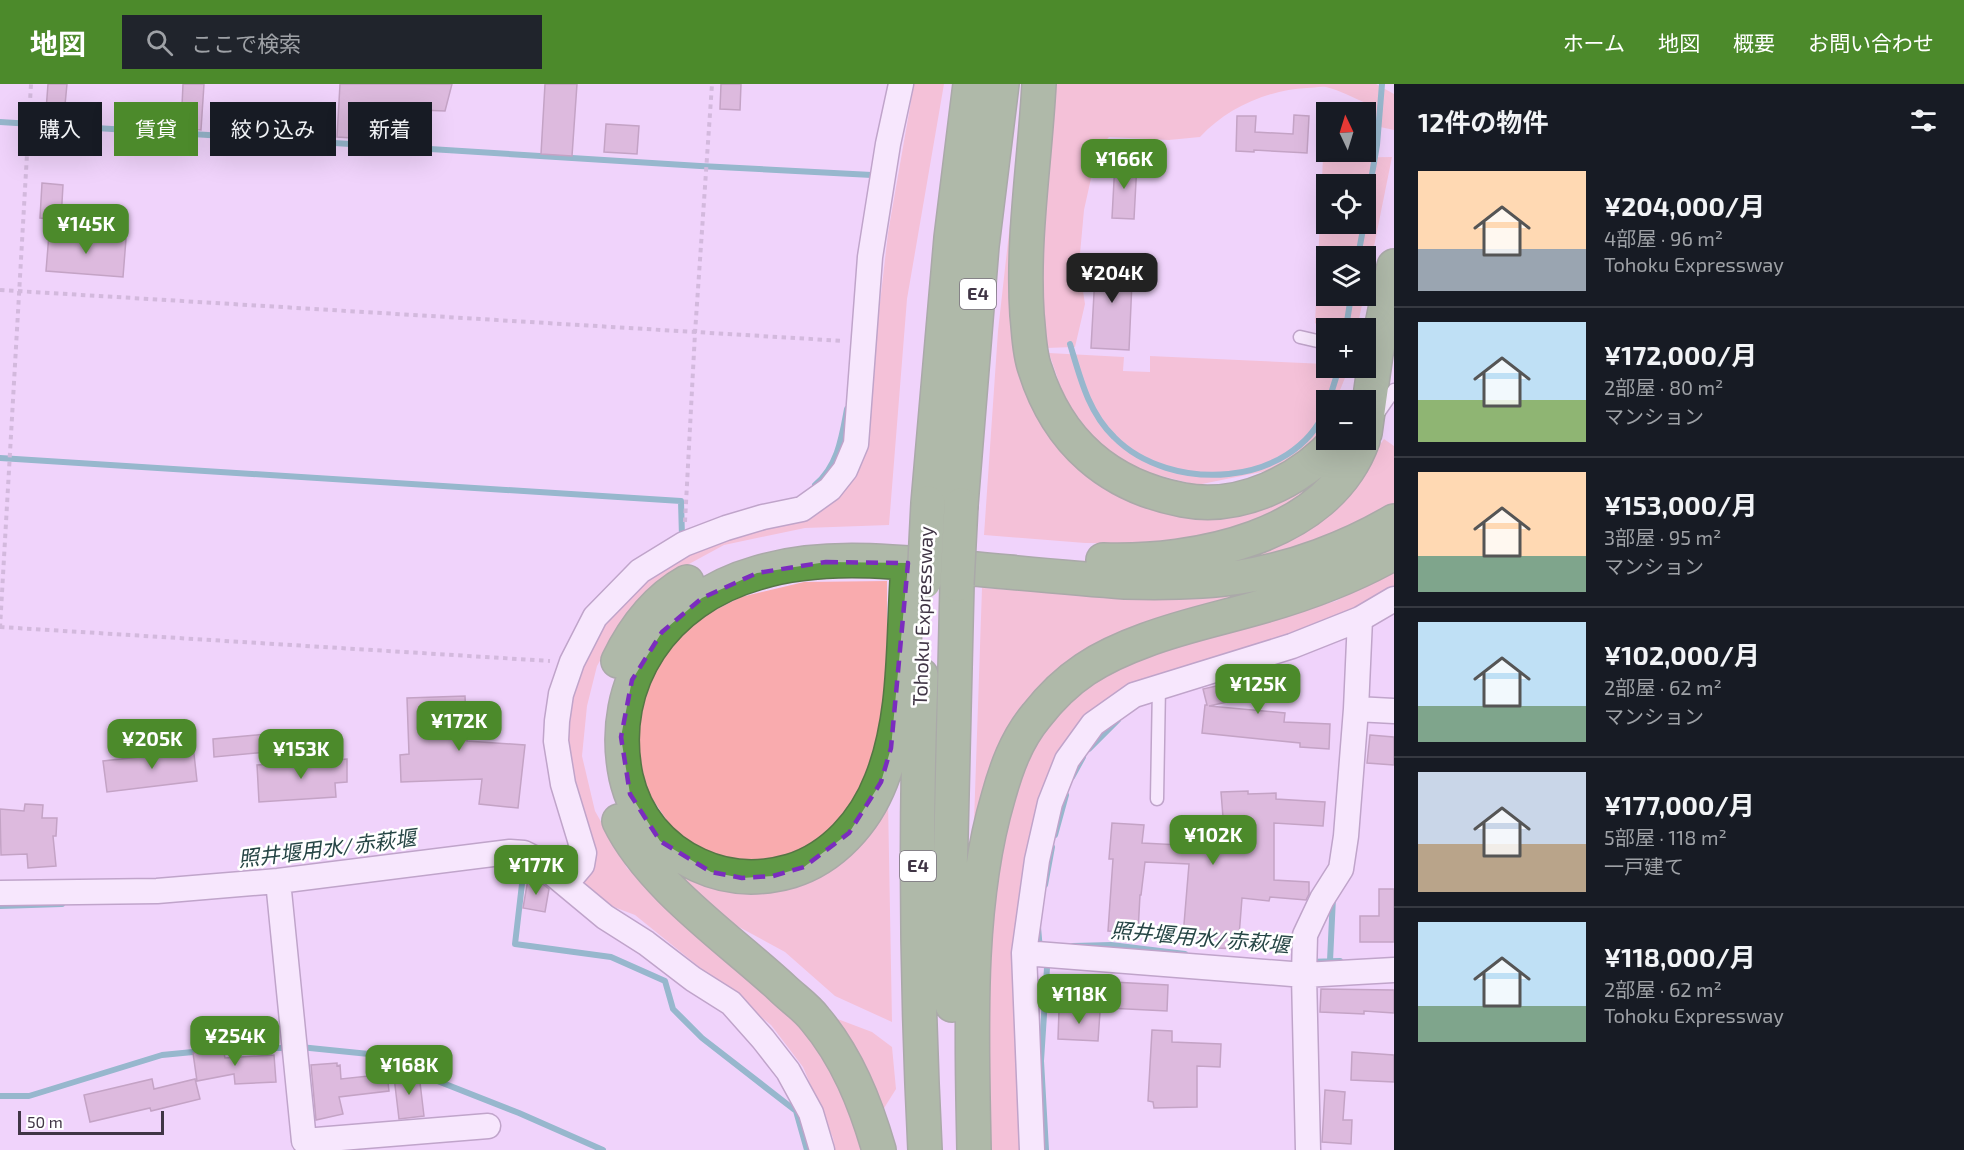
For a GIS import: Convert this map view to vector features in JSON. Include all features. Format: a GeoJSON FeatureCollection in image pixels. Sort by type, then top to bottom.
{"type":"FeatureCollection","features":[{"type":"Feature","properties":{"kind":"highway","name":"Tohoku Expressway"},"geometry":{"type":"LineString","coordinates":[[925,1150],[918,979],[915,582],[920,503],[970,84]]}},
{"type":"Feature","properties":{"kind":"highway","name":"Tohoku Expressway"},"geometry":{"type":"LineString","coordinates":[[958,1150],[950,878],[957,584],[961,505],[982,246],[1002,84]]}},
{"type":"Feature","properties":{"kind":"highway"},"geometry":{"type":"LineString","coordinates":[[1039,84],[1026,255],[1029,332],[1034,368],[1063,427],[1083,451],[1104,468],[1131,484],[1161,496],[1192,501],[1225,501],[1256,494],[1285,482],[1330,450]]}},
{"type":"Feature","properties":{"kind":"highway"},"geometry":{"type":"LineString","coordinates":[[1376,333],[1394,266]]}},
{"type":"Feature","properties":{"kind":"highway"},"geometry":{"type":"LineString","coordinates":[[879,1150],[857,1086],[840,1053],[814,1017],[665,883],[625,833],[610,801],[603,772],[600,737],[602,708],[612,673],[630,636],[649,611],[690,580],[737,558],[812,543],[890,541],[1064,558],[1118,560],[1164,559],[1204,553],[1246,542],[1284,525],[1317,504],[1347,472],[1353,450]]}},
{"type":"Feature","properties":{"kind":"highway"},"geometry":{"type":"LineString","coordinates":[[915,582],[891,748],[881,782],[865,813],[849,833],[828,853],[804,867],[773,876],[742,878],[711,872],[684,859],[660,841],[643,819],[630,794],[621,737],[623,707],[645,654],[662,632],[678,614],[728,583],[757,573],[790,566],[867,561],[1125,582],[1161,583],[1240,578],[1315,557],[1394,522]]}},
{"type":"Feature","properties":{"kind":"highway"},"geometry":{"type":"LineString","coordinates":[[974,1150],[974,977],[980,876],[989,828],[1007,766],[1034,718],[1058,690],[1087,666],[1146,639],[1304,593],[1346,577],[1394,553]]}},
{"type":"Feature","properties":{"kind":"street"},"geometry":{"type":"LineString","coordinates":[[566,884],[582,865],[584,853],[562,784],[556,741],[561,694],[572,662],[595,617],[640,571],[684,544],[735,525],[802,509],[830,489],[845,470],[856,444],[870,256],[888,144],[901,84]]}},
{"type":"Feature","properties":{"kind":"street"},"geometry":{"type":"LineString","coordinates":[[1032,1150],[1024,953],[1036,860],[1050,803],[1067,760],[1093,724],[1134,695],[1292,646],[1360,619],[1394,599]]}},
{"type":"Feature","properties":{"kind":"street"},"geometry":{"type":"LineString","coordinates":[[1308,1150],[1305,935],[1322,899],[1341,869],[1346,836],[1356,709],[1360,619]]}},
{"type":"Feature","properties":{"kind":"street"},"geometry":{"type":"LineString","coordinates":[[1356,709],[1394,711]]}},
{"type":"Feature","properties":{"kind":"street"},"geometry":{"type":"LineString","coordinates":[[0,893],[157,891],[278,881],[510,852],[524,853],[534,858],[604,917],[646,943],[693,979],[731,1003],[764,1039],[788,1071],[811,1113],[822,1150]]}},
{"type":"Feature","properties":{"kind":"street"},"geometry":{"type":"LineString","coordinates":[[278,881],[304,1141],[488,1126]]}},
{"type":"Feature","properties":{"kind":"street"},"geometry":{"type":"LineString","coordinates":[[1024,953],[1304,975],[1394,970]]}},
{"type":"Feature","properties":{"kind":"lane"},"geometry":{"type":"LineString","coordinates":[[1300,338],[1316,341]]}},
{"type":"Feature","properties":{"kind":"lane"},"geometry":{"type":"LineString","coordinates":[[1376,410],[1394,390]]}},
{"type":"Feature","properties":{"kind":"lane"},"geometry":{"type":"LineString","coordinates":[[1156,799],[1159,686]]}},
{"type":"Feature","properties":{"kind":"path"},"geometry":{"type":"LineString","coordinates":[[31,84],[0,628],[572,662]]}},
{"type":"Feature","properties":{"kind":"path"},"geometry":{"type":"LineString","coordinates":[[684,544],[695,333],[712,84]]}},
{"type":"Feature","properties":{"kind":"path"},"geometry":{"type":"LineString","coordinates":[[0,290],[863,342]]}},
{"type":"Feature","properties":{"kind":"highlighted area"},"geometry":{"type":"Polygon","coordinates":[[[826,562],[908,563],[891,748],[881,782],[849,833],[804,867],[773,876],[742,878],[711,872],[660,841],[630,794],[621,737],[632,680],[662,632],[702,598],[757,573],[826,562]]]}},
{"type":"Feature","properties":{"kind":"shaded area"},"geometry":{"type":"Polygon","coordinates":[[[914,84],[944,84],[907,299],[889,525],[805,528],[724,545],[665,577],[625,617],[597,666],[587,706],[582,756],[595,811],[627,868],[794,1014],[846,1089],[865,1150],[835,1150],[833,1138],[803,1067],[771,1025],[635,915],[606,904],[584,882],[594,868],[592,843],[563,747],[572,677],[600,628],[662,567],[751,527],[801,521],[819,512],[845,488],[868,447],[872,373],[888,233],[914,84]]]}},
{"type":"Feature","properties":{"kind":"shaded area"},"geometry":{"type":"Polygon","coordinates":[[[1055,84],[1376,84],[1394,94],[1394,130],[1376,126],[1376,102],[1364,102],[1337,90],[1321,87],[1277,92],[1249,102],[1222,117],[1200,137],[1169,140],[1109,137],[1100,147],[1084,210],[1079,265],[1085,304],[1075,347],[1046,348],[1041,271],[1055,84]]]}},
{"type":"Feature","properties":{"kind":"shaded area"},"geometry":{"type":"Polygon","coordinates":[[[1019,143],[1028,385],[1144,501],[1331,464],[1294,504],[1237,532],[1166,544],[1085,543],[984,535],[998,331],[1019,143]]]}},
{"type":"Feature","properties":{"kind":"shaded area"},"geometry":{"type":"Polygon","coordinates":[[[1376,157],[1392,157],[1374,246],[1319,246],[1319,234],[1376,234],[1376,174],[1322,174],[1323,162],[1376,162],[1376,157]]]}},
{"type":"Feature","properties":{"kind":"shaded area"},"geometry":{"type":"Polygon","coordinates":[[[1316,302],[1316,306],[1362,306],[1359,318],[1316,318],[1315,323],[1316,302]]]}},
{"type":"Feature","properties":{"kind":"shaded area"},"geometry":{"type":"Polygon","coordinates":[[[1049,353],[1124,357],[1123,371],[1150,372],[1150,356],[1316,364],[1316,378],[1345,378],[1340,390],[1316,390],[1316,436],[1301,454],[1271,470],[1197,485],[1130,468],[1092,437],[1064,397],[1049,353]]]}},
{"type":"Feature","properties":{"kind":"shaded area"},"geometry":{"type":"Polygon","coordinates":[[[1384,439],[1394,446],[1394,509],[1326,544],[1252,559],[1254,555],[1355,481],[1384,439]]]}},
{"type":"Feature","properties":{"kind":"shaded area"},"geometry":{"type":"Polygon","coordinates":[[[1394,568],[1394,587],[1330,621],[1214,658],[1087,715],[1026,867],[1023,1150],[991,1150],[986,1082],[991,884],[1020,773],[1039,737],[1067,702],[1118,667],[1175,646],[1336,601],[1394,568]]]}},
{"type":"Feature","properties":{"kind":"shaded area"},"geometry":{"type":"Polygon","coordinates":[[[1310,580],[1089,649],[973,851],[982,588],[1149,599],[1221,593],[1310,580]]]}},
{"type":"Feature","properties":{"kind":"shaded area"},"geometry":{"type":"Polygon","coordinates":[[[887,581],[887,672],[881,731],[867,779],[845,815],[823,839],[795,855],[763,863],[722,859],[690,847],[670,825],[645,788],[636,738],[644,692],[663,656],[690,623],[741,597],[804,582],[887,581]]]}},
{"type":"Feature","properties":{"kind":"shaded area"},"geometry":{"type":"Polygon","coordinates":[[[888,800],[892,1022],[835,996],[785,952],[715,914],[660,867],[745,893],[888,800]]]}},
{"type":"Feature","properties":{"kind":"shaded area"},"geometry":{"type":"Polygon","coordinates":[[[835,1018],[872,1032],[892,1047],[896,1089],[881,1113],[835,1018]]]}},
{"type":"Feature","properties":{"kind":"building"},"geometry":{"type":"Polygon","coordinates":[[[48,84],[67,84],[65,102],[47,102],[48,84]]]}},
{"type":"Feature","properties":{"kind":"building"},"geometry":{"type":"Polygon","coordinates":[[[183,84],[204,84],[201,130],[198,130],[198,102],[182,102],[183,84]]]}},
{"type":"Feature","properties":{"kind":"building"},"geometry":{"type":"Polygon","coordinates":[[[340,84],[452,84],[445,111],[432,110],[432,102],[348,102],[348,138],[337,137],[340,84]]]}},
{"type":"Feature","properties":{"kind":"building"},"geometry":{"type":"Polygon","coordinates":[[[545,84],[577,84],[572,156],[541,154],[545,84]]]}},
{"type":"Feature","properties":{"kind":"building"},"geometry":{"type":"Polygon","coordinates":[[[721,84],[741,84],[740,110],[720,109],[721,84]]]}},
{"type":"Feature","properties":{"kind":"building"},"geometry":{"type":"Polygon","coordinates":[[[1294,115],[1309,116],[1307,153],[1236,151],[1237,116],[1256,116],[1255,132],[1293,134],[1294,115]]]}},
{"type":"Feature","properties":{"kind":"building"},"geometry":{"type":"Polygon","coordinates":[[[606,124],[639,126],[637,154],[604,152],[606,124]]]}},
{"type":"Feature","properties":{"kind":"building"},"geometry":{"type":"Polygon","coordinates":[[[1115,162],[1137,163],[1134,219],[1112,218],[1115,162]]]}},
{"type":"Feature","properties":{"kind":"building"},"geometry":{"type":"Polygon","coordinates":[[[42,183],[63,185],[61,220],[40,218],[42,183]]]}},
{"type":"Feature","properties":{"kind":"building"},"geometry":{"type":"Polygon","coordinates":[[[49,234],[126,239],[123,277],[46,271],[49,234]]]}},
{"type":"Feature","properties":{"kind":"building"},"geometry":{"type":"Polygon","coordinates":[[[1096,257],[1133,259],[1129,350],[1091,348],[1096,257]]]}},
{"type":"Feature","properties":{"kind":"building"},"geometry":{"type":"Polygon","coordinates":[[[1282,671],[1286,689],[1209,706],[1285,713],[1284,722],[1330,724],[1329,749],[1300,747],[1300,743],[1202,733],[1205,705],[1207,705],[1203,689],[1282,671]]]}},
{"type":"Feature","properties":{"kind":"building"},"geometry":{"type":"Polygon","coordinates":[[[465,696],[467,741],[525,745],[518,808],[479,804],[482,779],[401,782],[400,755],[409,754],[407,698],[465,696]]]}},
{"type":"Feature","properties":{"kind":"building"},"geometry":{"type":"Polygon","coordinates":[[[266,734],[267,752],[214,757],[213,739],[266,734]]]}},
{"type":"Feature","properties":{"kind":"building"},"geometry":{"type":"Polygon","coordinates":[[[1370,735],[1394,737],[1394,765],[1367,763],[1370,735]]]}},
{"type":"Feature","properties":{"kind":"building"},"geometry":{"type":"Polygon","coordinates":[[[193,745],[197,781],[107,792],[103,761],[157,755],[157,748],[193,745]]]}},
{"type":"Feature","properties":{"kind":"building"},"geometry":{"type":"Polygon","coordinates":[[[332,757],[333,760],[347,759],[347,782],[335,783],[336,797],[259,802],[257,765],[317,761],[317,759],[332,757]]]}},
{"type":"Feature","properties":{"kind":"building"},"geometry":{"type":"Polygon","coordinates":[[[1248,791],[1248,794],[1276,793],[1276,799],[1325,802],[1323,826],[1274,823],[1274,880],[1309,882],[1309,894],[1306,900],[1270,897],[1269,901],[1242,898],[1238,949],[1217,948],[1218,939],[1183,936],[1189,864],[1145,862],[1138,932],[1108,931],[1113,859],[1109,859],[1112,823],[1144,825],[1142,843],[1219,847],[1220,830],[1224,830],[1221,792],[1248,791]]]}},
{"type":"Feature","properties":{"kind":"building"},"geometry":{"type":"Polygon","coordinates":[[[25,804],[43,805],[42,818],[57,818],[56,836],[53,836],[56,866],[28,868],[27,854],[1,855],[0,809],[24,811],[25,804]]]}},
{"type":"Feature","properties":{"kind":"building"},"geometry":{"type":"Polygon","coordinates":[[[528,879],[539,881],[549,889],[545,912],[523,908],[528,879]]]}},
{"type":"Feature","properties":{"kind":"building"},"geometry":{"type":"Polygon","coordinates":[[[1379,889],[1394,889],[1394,942],[1360,942],[1360,916],[1379,916],[1379,889]]]}},
{"type":"Feature","properties":{"kind":"building"},"geometry":{"type":"Polygon","coordinates":[[[1090,975],[1113,977],[1113,982],[1168,985],[1167,1011],[1088,1007],[1090,975]]]}},
{"type":"Feature","properties":{"kind":"building"},"geometry":{"type":"Polygon","coordinates":[[[1321,989],[1394,990],[1394,1013],[1320,1012],[1321,989]]]}},
{"type":"Feature","properties":{"kind":"building"},"geometry":{"type":"Polygon","coordinates":[[[1059,1010],[1100,1012],[1098,1041],[1058,1039],[1059,1010]]]}},
{"type":"Feature","properties":{"kind":"building"},"geometry":{"type":"Polygon","coordinates":[[[1152,1030],[1172,1031],[1172,1042],[1221,1044],[1220,1067],[1197,1066],[1197,1107],[1154,1108],[1153,1102],[1148,1101],[1152,1030]]]}},
{"type":"Feature","properties":{"kind":"building"},"geometry":{"type":"Polygon","coordinates":[[[223,1048],[225,1058],[274,1055],[276,1082],[235,1084],[234,1074],[197,1081],[193,1053],[223,1048]]]}},
{"type":"Feature","properties":{"kind":"building"},"geometry":{"type":"Polygon","coordinates":[[[1352,1052],[1394,1055],[1394,1082],[1351,1080],[1352,1052]]]}},
{"type":"Feature","properties":{"kind":"building"},"geometry":{"type":"Polygon","coordinates":[[[337,1063],[337,1066],[340,1065],[341,1079],[387,1074],[389,1091],[339,1097],[343,1114],[316,1120],[311,1065],[337,1063]]]}},
{"type":"Feature","properties":{"kind":"building"},"geometry":{"type":"Polygon","coordinates":[[[419,1074],[424,1116],[399,1119],[394,1077],[419,1074]]]}},
{"type":"Feature","properties":{"kind":"building"},"geometry":{"type":"Polygon","coordinates":[[[152,1079],[154,1089],[195,1079],[200,1099],[90,1122],[84,1095],[152,1079]]]}},
{"type":"Feature","properties":{"kind":"building"},"geometry":{"type":"Polygon","coordinates":[[[1325,1090],[1345,1092],[1343,1120],[1352,1120],[1351,1144],[1322,1142],[1325,1090]]]}},
{"type":"Feature","properties":{"kind":"waterway"},"geometry":{"type":"LineString","coordinates":[[1372,174],[1382,84]]}},
{"type":"Feature","properties":{"kind":"waterway"},"geometry":{"type":"LineString","coordinates":[[0,122],[872,175]]}},
{"type":"Feature","properties":{"kind":"waterway"},"geometry":{"type":"LineString","coordinates":[[1360,246],[1362,234]]}},
{"type":"Feature","properties":{"kind":"waterway"},"geometry":{"type":"LineString","coordinates":[[1348,318],[1349,306]]}},
{"type":"Feature","properties":{"kind":"waterway"},"geometry":{"type":"LineString","coordinates":[[1070,344],[1086,394],[1105,427],[1114,437],[1138,455],[1166,468],[1197,474],[1229,474],[1259,468],[1287,455],[1310,435],[1316,425]]}},
{"type":"Feature","properties":{"kind":"waterway"},"geometry":{"type":"LineString","coordinates":[[1332,390],[1336,378]]}},
{"type":"Feature","properties":{"kind":"waterway"},"geometry":{"type":"LineString","coordinates":[[815,485],[834,460],[841,440],[847,409]]}},
{"type":"Feature","properties":{"kind":"waterway"},"geometry":{"type":"LineString","coordinates":[[0,458],[681,501],[682,537]]}},
{"type":"Feature","properties":{"kind":"waterway"},"geometry":{"type":"LineString","coordinates":[[1089,749],[1118,720]]}},
{"type":"Feature","properties":{"kind":"waterway"},"geometry":{"type":"LineString","coordinates":[[1072,777],[1083,757]]}},
{"type":"Feature","properties":{"kind":"waterway"},"geometry":{"type":"LineString","coordinates":[[1055,835],[1066,795]]}},
{"type":"Feature","properties":{"kind":"waterway"},"geometry":{"type":"LineString","coordinates":[[565,861],[571,854],[570,841]]}},
{"type":"Feature","properties":{"kind":"waterway"},"geometry":{"type":"LineString","coordinates":[[1045,885],[1052,847]]}},
{"type":"Feature","properties":{"kind":"waterway","name":"照井堰用水/赤萩堰"},"geometry":{"type":"LineString","coordinates":[[545,855],[566,863]]}},
{"type":"Feature","properties":{"kind":"waterway"},"geometry":{"type":"LineString","coordinates":[[511,861],[524,867],[515,944],[611,957],[665,981],[673,1009],[702,1038],[796,1111],[807,1150]]}},
{"type":"Feature","properties":{"kind":"waterway"},"geometry":{"type":"LineString","coordinates":[[1330,961],[1333,897]]}},
{"type":"Feature","properties":{"kind":"waterway"},"geometry":{"type":"LineString","coordinates":[[0,906],[62,904]]}},
{"type":"Feature","properties":{"kind":"waterway"},"geometry":{"type":"LineString","coordinates":[[1038,927],[1040,950]]}},
{"type":"Feature","properties":{"kind":"waterway","name":"照井堰用水/赤萩堰"},"geometry":{"type":"LineString","coordinates":[[1073,946],[1111,945],[1185,954]]}},
{"type":"Feature","properties":{"kind":"waterway"},"geometry":{"type":"LineString","coordinates":[[1044,959],[1047,968],[1041,1061],[1046,1150]]}},
{"type":"Feature","properties":{"kind":"waterway","name":"照井堰用水/赤萩堰"},"geometry":{"type":"LineString","coordinates":[[1308,962],[1340,961]]}},
{"type":"Feature","properties":{"kind":"waterway"},"geometry":{"type":"LineString","coordinates":[[300,1047],[369,1054],[519,1113],[603,1150]]}},
{"type":"Feature","properties":{"kind":"waterway"},"geometry":{"type":"LineString","coordinates":[[0,1096],[29,1096],[162,1055],[234,1048],[290,1048]]}}]}
